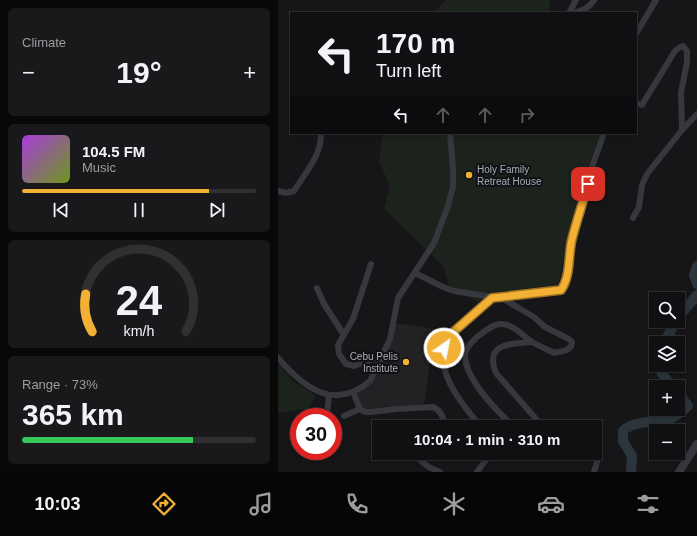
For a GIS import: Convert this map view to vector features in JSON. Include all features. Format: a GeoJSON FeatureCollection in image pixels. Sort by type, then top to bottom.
{"type":"FeatureCollection","features":[{"type":"Feature","properties":{"kind":"street"},"geometry":{"type":"LineString","coordinates":[[570,12],[576,0]]}},
{"type":"Feature","properties":{"kind":"street"},"geometry":{"type":"LineString","coordinates":[[577,12],[584,10],[594,0]]}},
{"type":"Feature","properties":{"kind":"street"},"geometry":{"type":"LineString","coordinates":[[637,32],[656,0]]}},
{"type":"Feature","properties":{"kind":"street"},"geometry":{"type":"LineString","coordinates":[[637,103],[642,105],[675,51],[680,46],[683,46],[687,51],[687,62],[681,93],[682,130]]}},
{"type":"Feature","properties":{"kind":"street"},"geometry":{"type":"LineString","coordinates":[[633,218],[639,207],[642,185],[647,174],[682,130],[697,114]]}},
{"type":"Feature","properties":{"kind":"street"},"geometry":{"type":"LineString","coordinates":[[278,191],[286,193],[294,191],[315,158],[321,141],[321,134]]}},
{"type":"Feature","properties":{"kind":"street"},"geometry":{"type":"LineString","coordinates":[[278,358],[291,374],[309,387],[329,396],[341,396],[353,392],[370,381],[390,338],[398,298],[434,243],[448,206],[453,181],[450,134]]}},
{"type":"Feature","properties":{"kind":"street"},"geometry":{"type":"LineString","coordinates":[[415,273],[454,291],[492,298],[524,293],[561,290],[564,286],[570,261],[572,239],[593,164],[604,134]]}},
{"type":"Feature","properties":{"kind":"street"},"geometry":{"type":"LineString","coordinates":[[371,264],[353,319],[338,346],[338,354],[346,364],[354,366],[382,356]]}},
{"type":"Feature","properties":{"kind":"street"},"geometry":{"type":"LineString","coordinates":[[317,288],[324,304],[344,335]]}},
{"type":"Feature","properties":{"kind":"street"},"geometry":{"type":"LineString","coordinates":[[500,297],[572,342],[572,346],[569,350],[554,353],[532,342],[508,325],[500,324],[490,327],[471,343],[465,354],[470,375],[489,401],[507,420]]}},
{"type":"Feature","properties":{"kind":"street"},"geometry":{"type":"LineString","coordinates":[[475,420],[458,398],[451,386],[446,372],[443,354],[444,348],[451,334],[492,298]]}},
{"type":"Feature","properties":{"kind":"street"},"geometry":{"type":"LineString","coordinates":[[532,342],[502,346],[496,350],[493,356],[493,366],[496,373],[537,420]]}},
{"type":"Feature","properties":{"kind":"street"},"geometry":{"type":"LineString","coordinates":[[353,392],[360,409],[365,412],[433,407],[441,413],[444,420]]}},
{"type":"Feature","properties":{"kind":"street"},"geometry":{"type":"LineString","coordinates":[[328,408],[329,396]]}},
{"type":"Feature","properties":{"kind":"street"},"geometry":{"type":"LineString","coordinates":[[344,416],[360,409]]}},
{"type":"Feature","properties":{"kind":"street"},"geometry":{"type":"LineString","coordinates":[[678,472],[697,444]]}},
{"type":"Feature","properties":{"kind":"street"},"geometry":{"type":"LineString","coordinates":[[420,460],[426,466],[440,472]]}},
{"type":"Feature","properties":{"kind":"street"},"geometry":{"type":"LineString","coordinates":[[477,472],[486,460]]}},
{"type":"Feature","properties":{"kind":"street"},"geometry":{"type":"LineString","coordinates":[[594,472],[598,460]]}},
{"type":"Feature","properties":{"kind":"shaded area"},"geometry":{"type":"Polygon","coordinates":[[[446,0],[550,0],[549,12],[434,12],[446,0]]]}},
{"type":"Feature","properties":{"kind":"shaded area"},"geometry":{"type":"Polygon","coordinates":[[[383,134],[600,134],[587,171],[557,288],[536,287],[490,293],[478,302],[449,286],[443,266],[384,209],[390,186],[379,161],[383,134]]]}},
{"type":"Feature","properties":{"kind":"shaded area","name":"Cebu Pelis Institute"},"geometry":{"type":"Polygon","coordinates":[[[395,323],[435,329],[424,404],[367,409],[361,407],[357,394],[371,384],[393,339],[395,323]]]}},
{"type":"Feature","properties":{"kind":"shaded area"},"geometry":{"type":"Polygon","coordinates":[[[278,364],[293,381],[316,396],[309,408],[290,408],[290,411],[278,413],[278,364]]]}},
{"type":"Feature","properties":{"kind":"waterway"},"geometry":{"type":"LineString","coordinates":[[697,266],[694,275],[697,284]]}},
{"type":"Feature","properties":{"kind":"waterway"},"geometry":{"type":"LineString","coordinates":[[685,310],[697,295]]}},
{"type":"Feature","properties":{"kind":"waterway"},"geometry":{"type":"LineString","coordinates":[[668,336],[672,328]]}},
{"type":"Feature","properties":{"kind":"waterway"},"geometry":{"type":"LineString","coordinates":[[662,372],[667,380]]}},
{"type":"Feature","properties":{"kind":"waterway"},"geometry":{"type":"LineString","coordinates":[[685,402],[688,406],[685,408]]}},
{"type":"Feature","properties":{"kind":"waterway"},"geometry":{"type":"LineString","coordinates":[[631,472],[632,456],[623,441],[623,431],[638,423],[669,419],[675,416]]}},
{"type":"Feature","properties":{"kind":"place","name":"Holy Family Retreat House"},"geometry":{"type":"Point","coordinates":[469,175]}},
{"type":"Feature","properties":{"kind":"place","name":"Cebu Pelis Institute"},"geometry":{"type":"Point","coordinates":[406,362]}},
{"type":"Feature","properties":{"kind":"route"},"geometry":{"type":"LineString","coordinates":[[444,348],[451,334],[492,298],[524,293],[561,290],[564,286],[570,261],[572,239],[588,184]]}}]}
